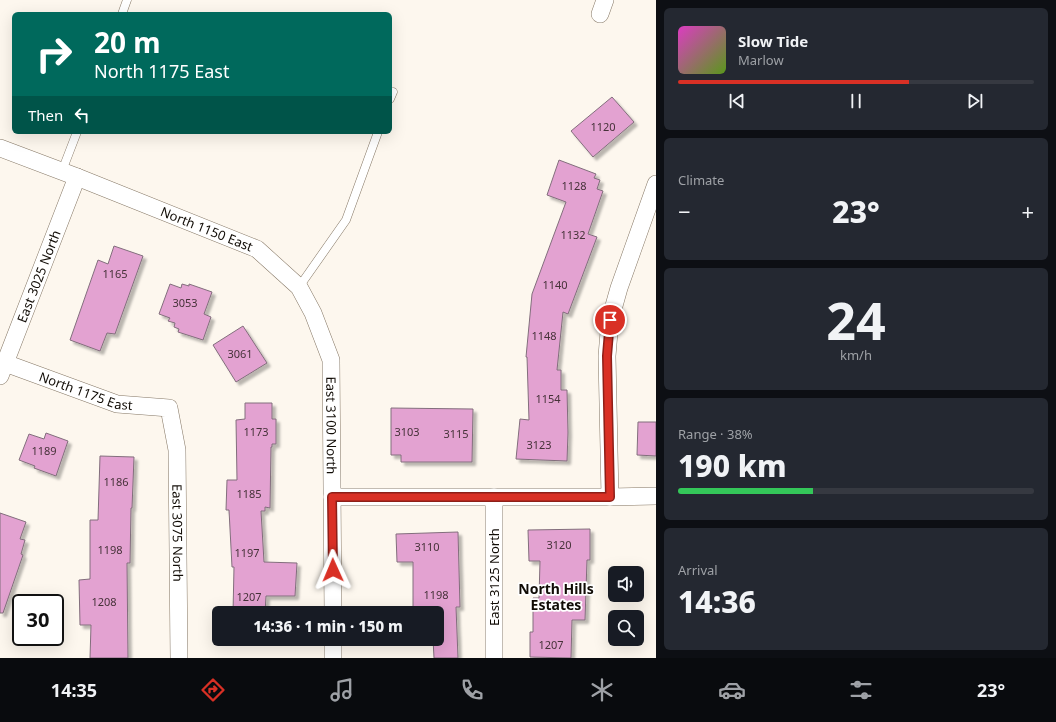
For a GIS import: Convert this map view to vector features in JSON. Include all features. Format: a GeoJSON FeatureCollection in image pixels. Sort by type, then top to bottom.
{"type":"FeatureCollection","features":[{"type":"Feature","properties":{"kind":"street","name":"North 1150 East"},"geometry":{"type":"LineString","coordinates":[[0,148],[257,249],[299,287],[313,313]]}},
{"type":"Feature","properties":{"kind":"street","name":"East 3025 North"},"geometry":{"type":"LineString","coordinates":[[2,369],[69,174]]}},
{"type":"Feature","properties":{"kind":"street"},"geometry":{"type":"LineString","coordinates":[[610,497],[607,356],[610,320],[619,288],[656,184]]}},
{"type":"Feature","properties":{"kind":"street","name":"East 3100 North"},"geometry":{"type":"LineString","coordinates":[[313,313],[331,360],[333,606]]}},
{"type":"Feature","properties":{"kind":"street","name":"North 1175 East"},"geometry":{"type":"LineString","coordinates":[[2,369],[117,404],[169,408]]}},
{"type":"Feature","properties":{"kind":"street","name":"East 3075 North"},"geometry":{"type":"LineString","coordinates":[[169,408],[177,450],[179,658]]}},
{"type":"Feature","properties":{"kind":"street"},"geometry":{"type":"LineString","coordinates":[[332,497],[656,496]]}},
{"type":"Feature","properties":{"kind":"street","name":"East 3125 North"},"geometry":{"type":"LineString","coordinates":[[494,497],[494,658]]}},
{"type":"Feature","properties":{"kind":"street"},"geometry":{"type":"LineString","coordinates":[[333,646],[333,658]]}},
{"type":"Feature","properties":{"kind":"lane"},"geometry":{"type":"LineString","coordinates":[[123,12],[127,0]]}},
{"type":"Feature","properties":{"kind":"lane"},"geometry":{"type":"LineString","coordinates":[[69,174],[77,134]]}},
{"type":"Feature","properties":{"kind":"lane"},"geometry":{"type":"LineString","coordinates":[[299,287],[346,220],[377,134]]}},
{"type":"Feature","properties":{"kind":"building"},"geometry":{"type":"Polygon","coordinates":[[[612,97],[634,122],[593,157],[571,131],[612,97]]]}},
{"type":"Feature","properties":{"kind":"building"},"geometry":{"type":"Polygon","coordinates":[[[559,160],[596,174],[594,178],[600,180],[597,189],[603,191],[588,234],[597,237],[568,314],[563,312],[557,370],[561,370],[561,390],[567,390],[567,461],[516,459],[520,419],[529,420],[526,357],[532,294],[566,202],[547,195],[559,160]]]}},
{"type":"Feature","properties":{"kind":"building"},"geometry":{"type":"Polygon","coordinates":[[[114,246],[143,256],[115,334],[107,333],[100,351],[70,340],[98,260],[108,264],[114,246]]]}},
{"type":"Feature","properties":{"kind":"building"},"geometry":{"type":"Polygon","coordinates":[[[170,284],[181,288],[182,284],[189,286],[189,284],[212,292],[204,314],[211,317],[203,340],[178,332],[179,329],[174,327],[175,323],[168,321],[170,318],[159,314],[170,284]]]}},
{"type":"Feature","properties":{"kind":"building"},"geometry":{"type":"Polygon","coordinates":[[[243,326],[267,363],[236,382],[213,345],[243,326]]]}},
{"type":"Feature","properties":{"kind":"building"},"geometry":{"type":"Polygon","coordinates":[[[245,403],[272,403],[272,419],[276,419],[276,444],[272,444],[271,447],[270,508],[265,507],[265,511],[261,511],[264,562],[297,563],[295,596],[266,596],[265,606],[233,606],[234,567],[232,567],[229,510],[226,510],[227,480],[237,480],[236,420],[245,419],[245,403]]]}},
{"type":"Feature","properties":{"kind":"building"},"geometry":{"type":"Polygon","coordinates":[[[391,408],[473,409],[472,462],[401,462],[401,455],[391,455],[391,408]]]}},
{"type":"Feature","properties":{"kind":"building"},"geometry":{"type":"Polygon","coordinates":[[[638,422],[656,422],[656,456],[637,455],[638,422]]]}},
{"type":"Feature","properties":{"kind":"building"},"geometry":{"type":"Polygon","coordinates":[[[46,433],[68,441],[56,476],[34,468],[35,466],[19,460],[29,434],[44,439],[46,433]]]}},
{"type":"Feature","properties":{"kind":"building"},"geometry":{"type":"Polygon","coordinates":[[[100,456],[134,457],[130,563],[127,563],[128,658],[90,658],[91,625],[80,625],[79,580],[90,579],[90,520],[98,520],[100,456]]]}},
{"type":"Feature","properties":{"kind":"building"},"geometry":{"type":"Polygon","coordinates":[[[0,513],[26,522],[20,539],[25,540],[21,554],[23,555],[3,613],[0,613],[0,513]]]}},
{"type":"Feature","properties":{"kind":"building"},"geometry":{"type":"Polygon","coordinates":[[[590,529],[590,560],[587,560],[585,620],[572,620],[571,658],[530,657],[530,632],[533,632],[533,598],[539,598],[540,561],[529,561],[528,530],[590,529]]]}},
{"type":"Feature","properties":{"kind":"building"},"geometry":{"type":"Polygon","coordinates":[[[458,532],[460,607],[456,607],[458,658],[434,658],[433,646],[444,646],[444,606],[413,606],[413,562],[397,562],[396,534],[458,532]]]}},
{"type":"Feature","properties":{"kind":"district","name":"North Hills Estates"},"geometry":{"type":"Point","coordinates":[556,598]}},
{"type":"Feature","properties":{"kind":"route"},"geometry":{"type":"LineString","coordinates":[[333,570],[332,497],[610,497],[607,356],[610,320]]}}]}
